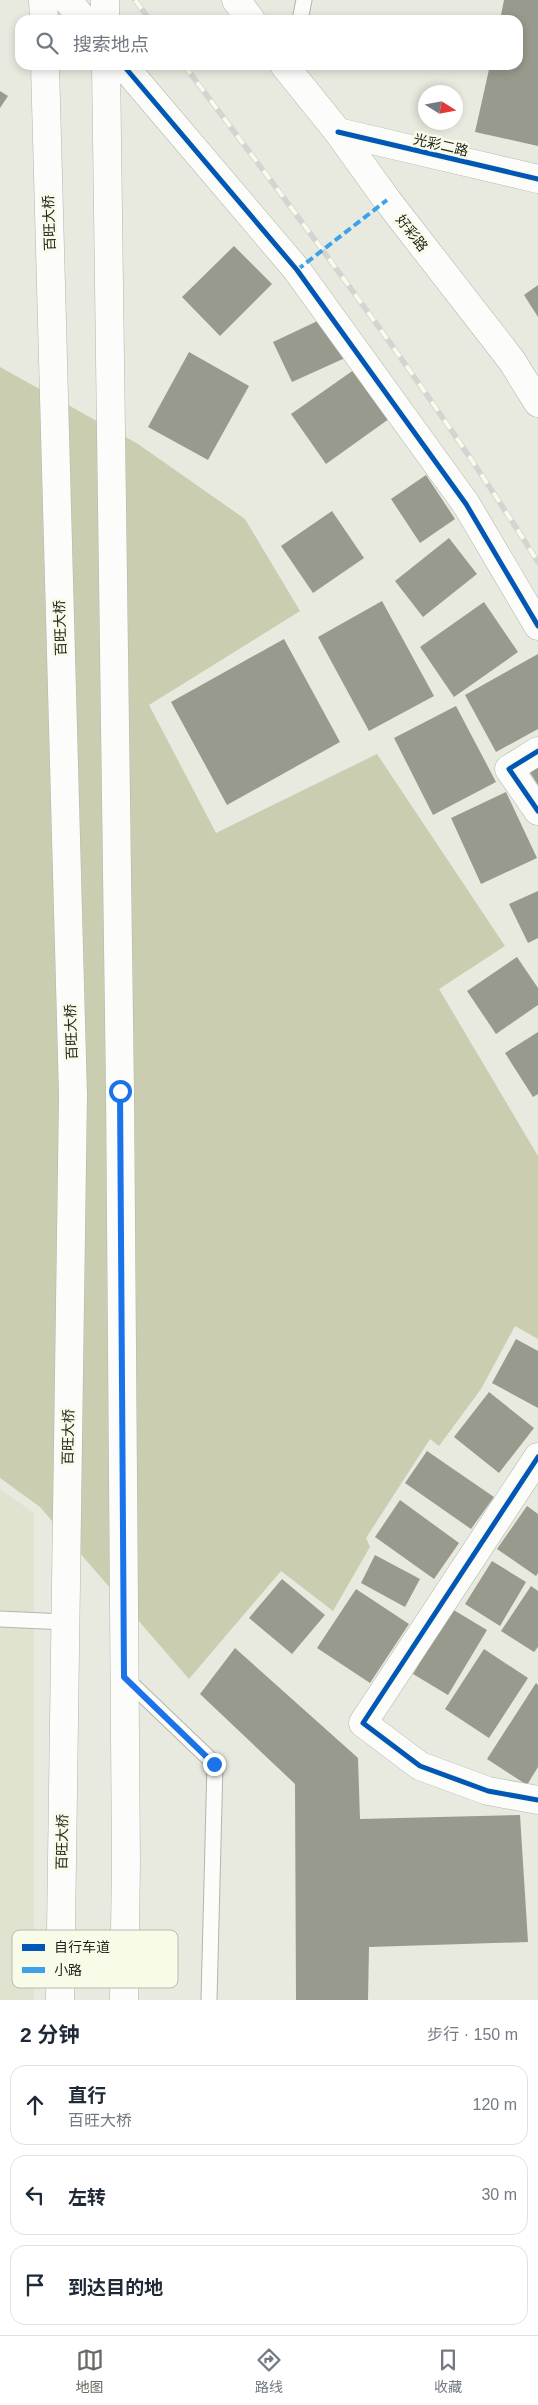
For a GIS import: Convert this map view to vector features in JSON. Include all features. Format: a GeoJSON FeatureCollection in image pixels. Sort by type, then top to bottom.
{"type":"FeatureCollection","features":[{"type":"Feature","properties":{"kind":"main road"},"geometry":{"type":"LineString","coordinates":[[43,0],[44,15]]}},
{"type":"Feature","properties":{"kind":"main road"},"geometry":{"type":"LineString","coordinates":[[67,0],[80,15]]}},
{"type":"Feature","properties":{"kind":"main road"},"geometry":{"type":"LineString","coordinates":[[105,0],[105,15]]}},
{"type":"Feature","properties":{"kind":"main road"},"geometry":{"type":"LineString","coordinates":[[236,0],[247,15]]}},
{"type":"Feature","properties":{"kind":"main road","name":"百旺大桥"},"geometry":{"type":"LineString","coordinates":[[45,70],[73,1095],[61,1930]]}},
{"type":"Feature","properties":{"kind":"main road"},"geometry":{"type":"LineString","coordinates":[[106,70],[120,1101],[124,1930]]}},
{"type":"Feature","properties":{"kind":"main road"},"geometry":{"type":"LineString","coordinates":[[127,70],[297,270],[466,504],[538,626]]}},
{"type":"Feature","properties":{"kind":"main road","name":"好彩路"},"geometry":{"type":"LineString","coordinates":[[290,70],[387,200],[512,361],[538,402]]}},
{"type":"Feature","properties":{"kind":"main road","name":"光彩二路"},"geometry":{"type":"LineString","coordinates":[[338,132],[538,179]]}},
{"type":"Feature","properties":{"kind":"main road"},"geometry":{"type":"LineString","coordinates":[[538,752],[510,769],[538,811]]}},
{"type":"Feature","properties":{"kind":"main road"},"geometry":{"type":"LineString","coordinates":[[538,1457],[363,1723],[420,1766],[488,1791],[538,1800]]}},
{"type":"Feature","properties":{"kind":"lane"},"geometry":{"type":"LineString","coordinates":[[301,15],[304,0]]}},
{"type":"Feature","properties":{"kind":"lane"},"geometry":{"type":"LineString","coordinates":[[0,1619],[65,1622]]}},
{"type":"Feature","properties":{"kind":"lane"},"geometry":{"type":"LineString","coordinates":[[124,1677],[214,1764],[209,2000]]}},
{"type":"Feature","properties":{"kind":"shaded area"},"geometry":{"type":"Polygon","coordinates":[[[0,367],[138,444],[245,519],[300,611],[149,705],[216,833],[377,754],[505,946],[439,989],[538,1156],[538,1339],[515,1326],[481,1389],[439,1446],[430,1439],[366,1538],[370,1547],[333,1611],[281,1571],[189,1679],[40,1507],[0,1478],[0,367]]]}},
{"type":"Feature","properties":{"kind":"shaded area"},"geometry":{"type":"Polygon","coordinates":[[[0,1489],[34,1513],[34,1930],[12,1930],[12,1988],[34,1988],[34,2000],[0,2000],[0,1489]]]}},
{"type":"Feature","properties":{"kind":"building"},"geometry":{"type":"Polygon","coordinates":[[[504,0],[538,0],[538,146],[475,132],[489,70],[523,70],[523,15],[501,15],[504,0]]]}},
{"type":"Feature","properties":{"kind":"building"},"geometry":{"type":"Polygon","coordinates":[[[0,91],[8,96],[0,108],[0,91]]]}},
{"type":"Feature","properties":{"kind":"building"},"geometry":{"type":"Polygon","coordinates":[[[234,246],[272,284],[220,336],[182,297],[234,246]]]}},
{"type":"Feature","properties":{"kind":"building"},"geometry":{"type":"Polygon","coordinates":[[[538,285],[538,317],[524,295],[538,285]]]}},
{"type":"Feature","properties":{"kind":"building"},"geometry":{"type":"Polygon","coordinates":[[[326,317],[345,358],[292,382],[273,342],[326,317]]]}},
{"type":"Feature","properties":{"kind":"building"},"geometry":{"type":"Polygon","coordinates":[[[189,352],[249,386],[208,460],[148,427],[189,352]]]}},
{"type":"Feature","properties":{"kind":"building"},"geometry":{"type":"Polygon","coordinates":[[[358,367],[393,416],[326,464],[291,414],[358,367]]]}},
{"type":"Feature","properties":{"kind":"building"},"geometry":{"type":"Polygon","coordinates":[[[426,475],[455,519],[420,543],[391,499],[426,475]]]}},
{"type":"Feature","properties":{"kind":"building"},"geometry":{"type":"Polygon","coordinates":[[[332,511],[364,558],[313,593],[281,546],[332,511]]]}},
{"type":"Feature","properties":{"kind":"building"},"geometry":{"type":"Polygon","coordinates":[[[449,538],[477,574],[423,617],[395,581],[449,538]]]}},
{"type":"Feature","properties":{"kind":"building"},"geometry":{"type":"Polygon","coordinates":[[[382,601],[434,696],[369,731],[318,637],[382,601]]]}},
{"type":"Feature","properties":{"kind":"building"},"geometry":{"type":"Polygon","coordinates":[[[484,602],[518,652],[454,697],[420,647],[484,602]]]}},
{"type":"Feature","properties":{"kind":"building"},"geometry":{"type":"Polygon","coordinates":[[[284,639],[340,742],[227,805],[171,702],[284,639]]]}},
{"type":"Feature","properties":{"kind":"building"},"geometry":{"type":"Polygon","coordinates":[[[538,654],[538,729],[496,752],[465,695],[538,654]]]}},
{"type":"Feature","properties":{"kind":"building"},"geometry":{"type":"Polygon","coordinates":[[[456,706],[496,782],[433,815],[394,738],[456,706]]]}},
{"type":"Feature","properties":{"kind":"building"},"geometry":{"type":"Polygon","coordinates":[[[538,761],[538,785],[527,768],[538,761]]]}},
{"type":"Feature","properties":{"kind":"building"},"geometry":{"type":"Polygon","coordinates":[[[506,792],[537,858],[481,884],[451,818],[506,792]]]}},
{"type":"Feature","properties":{"kind":"building"},"geometry":{"type":"Polygon","coordinates":[[[538,891],[538,938],[528,943],[509,904],[538,891]]]}},
{"type":"Feature","properties":{"kind":"building"},"geometry":{"type":"Polygon","coordinates":[[[517,957],[538,988],[538,1005],[496,1034],[467,991],[517,957]]]}},
{"type":"Feature","properties":{"kind":"building"},"geometry":{"type":"Polygon","coordinates":[[[538,1032],[538,1094],[533,1097],[505,1053],[538,1032]]]}},
{"type":"Feature","properties":{"kind":"building"},"geometry":{"type":"Polygon","coordinates":[[[516,1339],[538,1351],[538,1408],[492,1383],[516,1339]]]}},
{"type":"Feature","properties":{"kind":"building"},"geometry":{"type":"Polygon","coordinates":[[[489,1392],[534,1428],[499,1473],[454,1437],[489,1392]]]}},
{"type":"Feature","properties":{"kind":"building"},"geometry":{"type":"Polygon","coordinates":[[[427,1451],[494,1497],[471,1529],[405,1483],[427,1451]]]}},
{"type":"Feature","properties":{"kind":"building"},"geometry":{"type":"Polygon","coordinates":[[[400,1500],[459,1543],[434,1579],[375,1537],[400,1500]]]}},
{"type":"Feature","properties":{"kind":"building"},"geometry":{"type":"Polygon","coordinates":[[[527,1506],[538,1514],[538,1573],[536,1576],[497,1549],[527,1506]]]}},
{"type":"Feature","properties":{"kind":"building"},"geometry":{"type":"Polygon","coordinates":[[[375,1555],[420,1579],[405,1607],[361,1583],[375,1555]]]}},
{"type":"Feature","properties":{"kind":"building"},"geometry":{"type":"Polygon","coordinates":[[[492,1561],[526,1582],[500,1626],[465,1604],[492,1561]]]}},
{"type":"Feature","properties":{"kind":"building"},"geometry":{"type":"Polygon","coordinates":[[[282,1579],[325,1615],[292,1654],[249,1618],[282,1579]]]}},
{"type":"Feature","properties":{"kind":"building"},"geometry":{"type":"Polygon","coordinates":[[[531,1586],[538,1591],[538,1647],[534,1652],[501,1631],[531,1586]]]}},
{"type":"Feature","properties":{"kind":"building"},"geometry":{"type":"Polygon","coordinates":[[[356,1589],[409,1624],[370,1683],[317,1648],[356,1589]]]}},
{"type":"Feature","properties":{"kind":"building"},"geometry":{"type":"Polygon","coordinates":[[[452,1609],[487,1630],[448,1695],[413,1674],[452,1609]]]}},
{"type":"Feature","properties":{"kind":"building"},"geometry":{"type":"Polygon","coordinates":[[[235,1648],[358,1758],[360,1819],[520,1815],[528,1942],[369,1947],[368,2000],[296,2000],[295,1784],[200,1694],[235,1648]]]}},
{"type":"Feature","properties":{"kind":"building"},"geometry":{"type":"Polygon","coordinates":[[[484,1649],[528,1678],[489,1738],[445,1709],[484,1649]]]}},
{"type":"Feature","properties":{"kind":"building"},"geometry":{"type":"Polygon","coordinates":[[[536,1683],[538,1685],[538,1767],[527,1785],[487,1759],[536,1683]]]}},
{"type":"Feature","properties":{"kind":"railway"},"geometry":{"type":"LineString","coordinates":[[135,0],[146,15]]}},
{"type":"Feature","properties":{"kind":"railway"},"geometry":{"type":"LineString","coordinates":[[188,70],[411,372],[538,562]]}},
{"type":"Feature","properties":{"kind":"marked path"},"geometry":{"type":"LineString","coordinates":[[297,270],[387,200]]}},
{"type":"Feature","properties":{"kind":"cycle path"},"geometry":{"type":"LineString","coordinates":[[127,70],[297,270],[466,504],[538,626]]}},
{"type":"Feature","properties":{"kind":"cycle path"},"geometry":{"type":"LineString","coordinates":[[338,132],[538,179]]}},
{"type":"Feature","properties":{"kind":"cycle path"},"geometry":{"type":"LineString","coordinates":[[538,751],[509,769],[538,811]]}},
{"type":"Feature","properties":{"kind":"cycle path"},"geometry":{"type":"LineString","coordinates":[[538,1457],[363,1723],[420,1766],[488,1791],[538,1800]]}},
{"type":"Feature","properties":{"kind":"route"},"geometry":{"type":"LineString","coordinates":[[120,1091],[124,1677],[214,1764]]}}]}
